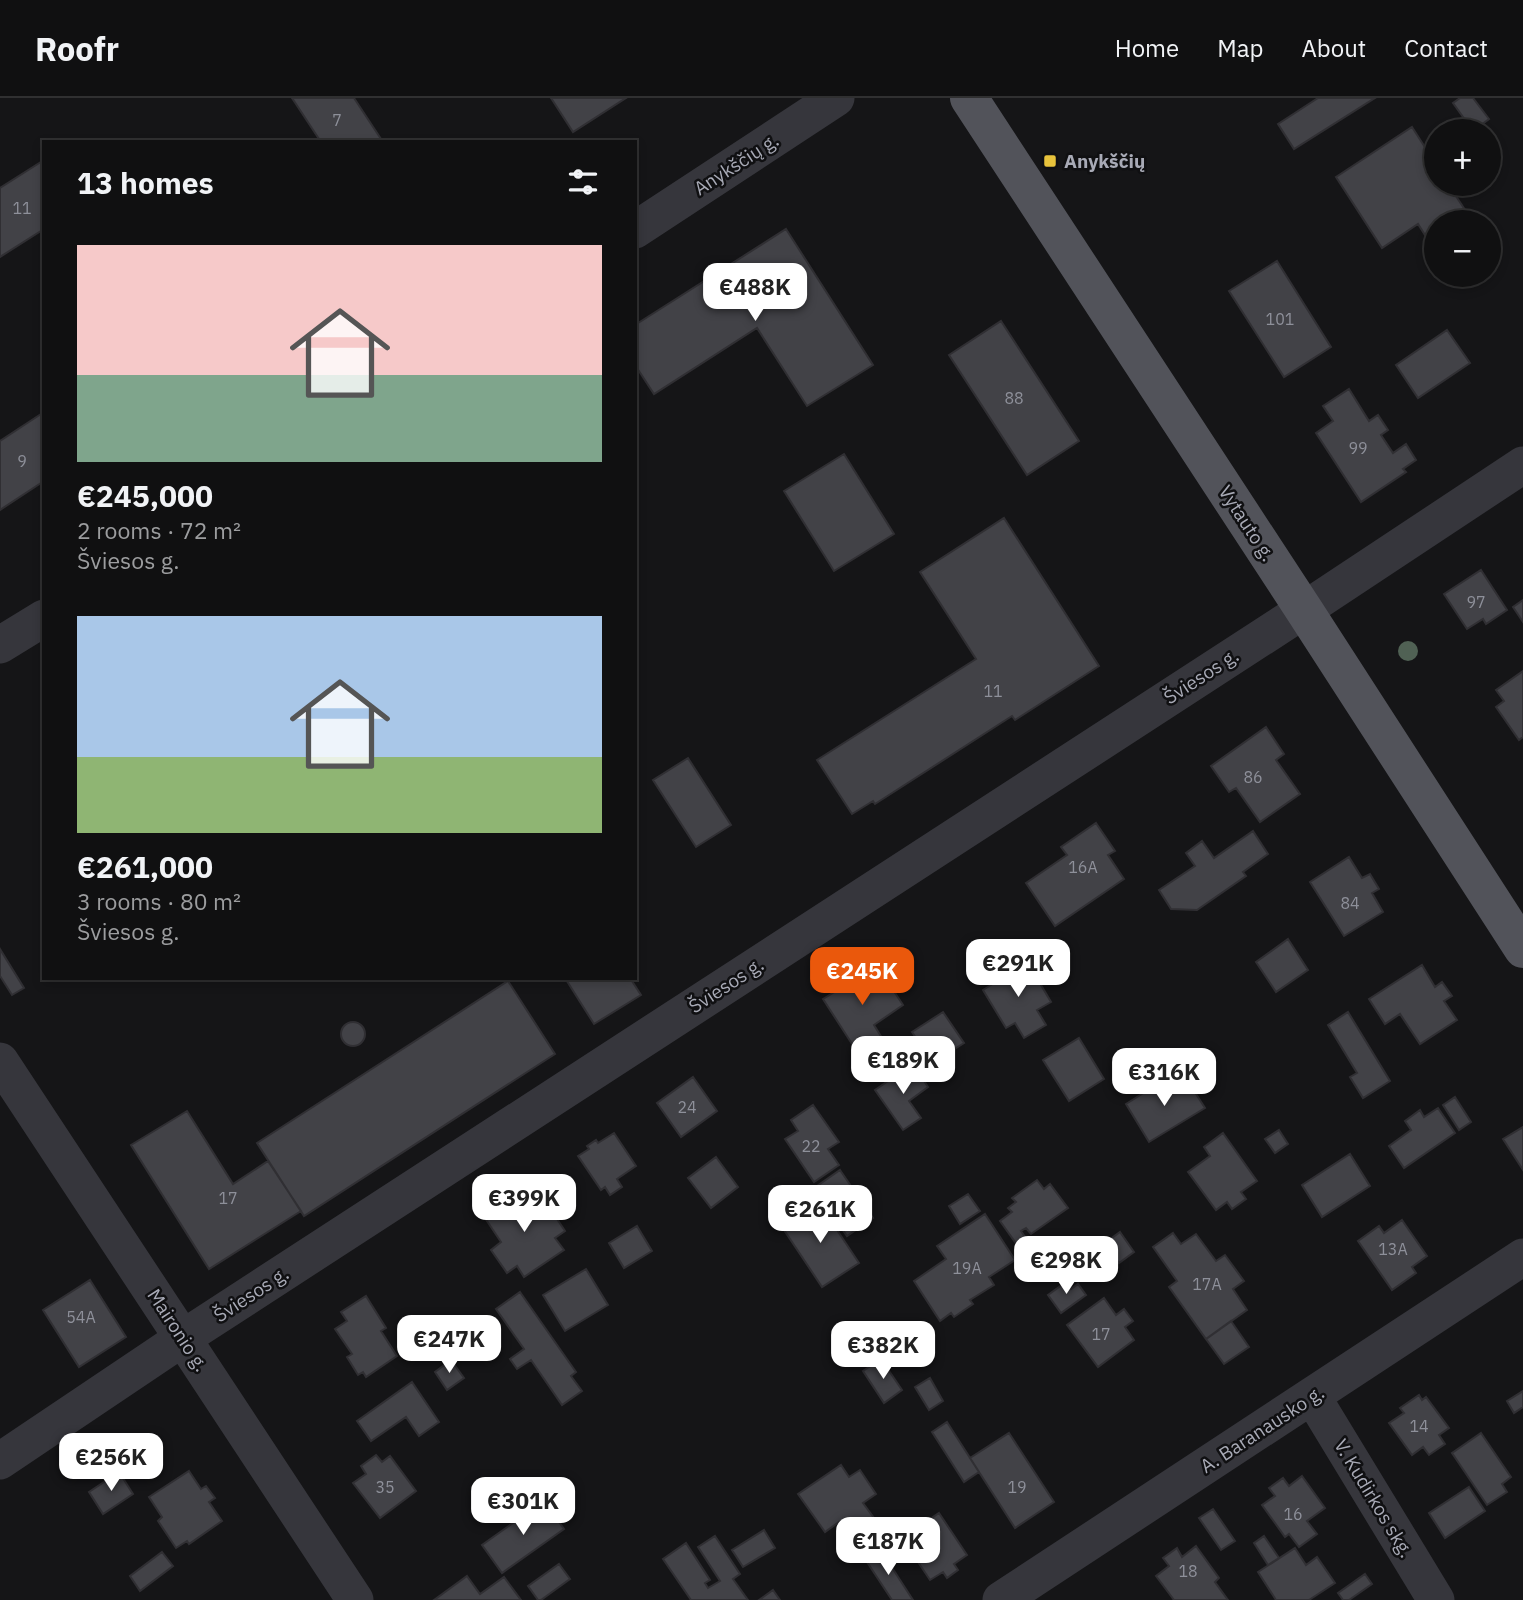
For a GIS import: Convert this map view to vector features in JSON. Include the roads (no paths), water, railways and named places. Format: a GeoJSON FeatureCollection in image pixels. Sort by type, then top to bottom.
{"type":"FeatureCollection","features":[{"type":"Feature","properties":{"kind":"main road","name":"Vytauto g."},"geometry":{"type":"LineString","coordinates":[[969,98],[1523,949]]}},
{"type":"Feature","properties":{"kind":"street","name":"Anykščių g."},"geometry":{"type":"LineString","coordinates":[[637,229],[836,98]]}},
{"type":"Feature","properties":{"kind":"street","name":"Šviesos g."},"geometry":{"type":"LineString","coordinates":[[0,1461],[183,1338],[1523,465]]}},
{"type":"Feature","properties":{"kind":"street"},"geometry":{"type":"LineString","coordinates":[[0,645],[42,619]]}},
{"type":"Feature","properties":{"kind":"street","name":"Maironio g."},"geometry":{"type":"LineString","coordinates":[[0,1061],[355,1600]]}},
{"type":"Feature","properties":{"kind":"street","name":"A. Baranausko g."},"geometry":{"type":"LineString","coordinates":[[1000,1600],[1523,1257]]}},
{"type":"Feature","properties":{"kind":"street","name":"V. Kudirkos skg."},"geometry":{"type":"LineString","coordinates":[[1312,1396],[1436,1600]]}},
{"type":"Feature","properties":{"kind":"place","name":"Anykščių"},"geometry":{"type":"Point","coordinates":[1050,161]}}]}
